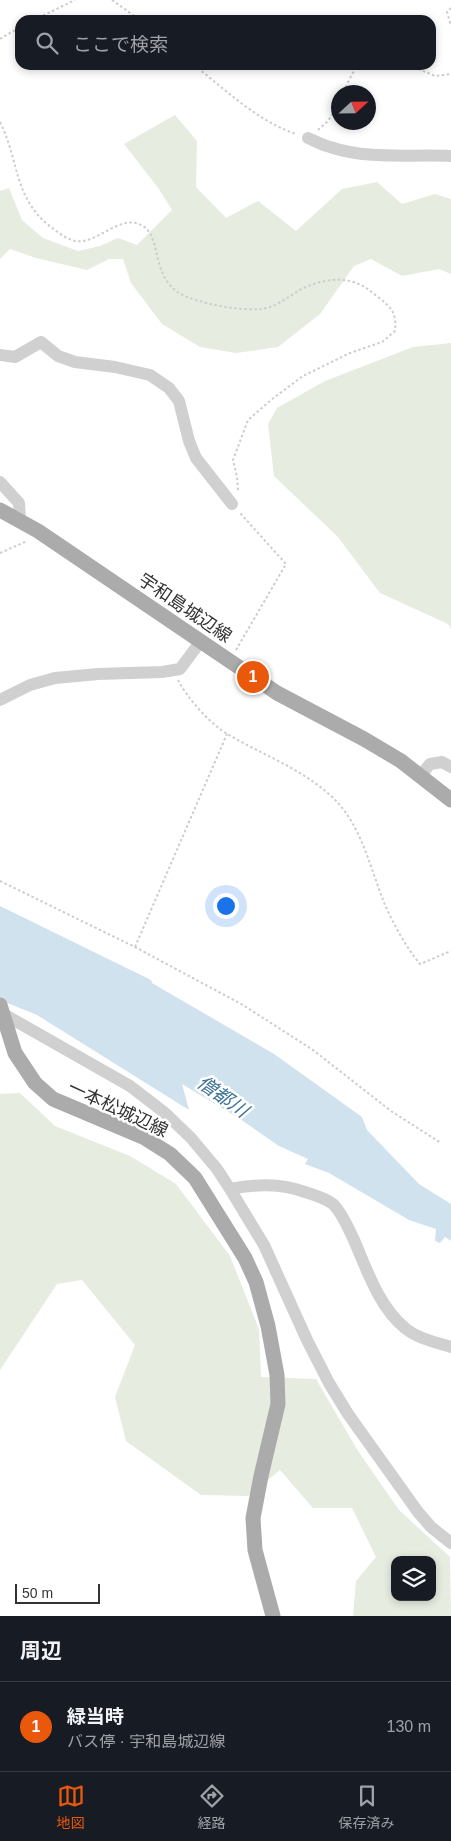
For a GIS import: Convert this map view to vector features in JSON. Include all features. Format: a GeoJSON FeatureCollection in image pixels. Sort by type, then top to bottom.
{"type":"FeatureCollection","features":[{"type":"Feature","properties":{"kind":"main road","name":"宇和島城辺線"},"geometry":{"type":"LineString","coordinates":[[0,510],[38,531],[277,693],[401,761],[451,800]]}},
{"type":"Feature","properties":{"kind":"main road","name":"一本松城辺線"},"geometry":{"type":"LineString","coordinates":[[1,1010],[15,1053],[35,1083],[53,1099],[143,1137],[170,1154],[195,1178],[245,1258],[256,1282],[268,1326],[277,1375],[278,1404],[253,1518],[255,1550],[273,1616]]}},
{"type":"Feature","properties":{"kind":"street"},"geometry":{"type":"LineString","coordinates":[[308,138],[330,147],[359,153],[389,156],[451,156]]}},
{"type":"Feature","properties":{"kind":"street"},"geometry":{"type":"LineString","coordinates":[[0,355],[15,357],[41,342],[58,356],[75,362],[115,367],[150,375],[170,388],[180,401],[188,441],[196,458],[232,504]]}},
{"type":"Feature","properties":{"kind":"street"},"geometry":{"type":"LineString","coordinates":[[0,482],[19,503],[20,520]]}},
{"type":"Feature","properties":{"kind":"street"},"geometry":{"type":"LineString","coordinates":[[0,700],[30,685],[55,678],[98,674],[162,672],[180,669],[201,641]]}},
{"type":"Feature","properties":{"kind":"street"},"geometry":{"type":"LineString","coordinates":[[421,775],[430,764],[442,762],[451,767]]}},
{"type":"Feature","properties":{"kind":"street"},"geometry":{"type":"LineString","coordinates":[[1,1010],[20,1024],[130,1086],[191,1138],[230,1189],[264,1245],[306,1340],[348,1414],[418,1512],[431,1527],[451,1543]]}},
{"type":"Feature","properties":{"kind":"street"},"geometry":{"type":"LineString","coordinates":[[230,1189],[265,1184],[293,1188],[321,1197],[333,1204],[344,1217],[376,1290],[389,1309],[405,1328],[419,1336],[451,1347]]}},
{"type":"Feature","properties":{"kind":"path"},"geometry":{"type":"LineString","coordinates":[[44,15],[75,0]]}},
{"type":"Feature","properties":{"kind":"path"},"geometry":{"type":"LineString","coordinates":[[112,0],[133,15]]}},
{"type":"Feature","properties":{"kind":"path"},"geometry":{"type":"LineString","coordinates":[[451,8],[447,12],[451,26]]}},
{"type":"Feature","properties":{"kind":"path"},"geometry":{"type":"LineString","coordinates":[[0,39],[15,30]]}},
{"type":"Feature","properties":{"kind":"path"},"geometry":{"type":"LineString","coordinates":[[200,70],[257,115],[279,128],[308,138],[331,116]]}},
{"type":"Feature","properties":{"kind":"path"},"geometry":{"type":"LineString","coordinates":[[347,85],[354,70]]}},
{"type":"Feature","properties":{"kind":"path"},"geometry":{"type":"LineString","coordinates":[[421,70],[435,76],[451,74]]}},
{"type":"Feature","properties":{"kind":"path"},"geometry":{"type":"LineString","coordinates":[[0,122],[20,184],[29,204],[46,224],[64,236],[76,241],[89,239],[131,222],[143,226],[151,234],[162,272],[173,290],[190,298],[240,309],[262,309],[278,304],[300,290],[323,280],[343,280],[362,285],[389,305],[396,319],[395,331],[382,342],[350,353],[303,376],[248,420],[233,460],[237,477],[238,496],[232,504],[286,564],[231,661]]}},
{"type":"Feature","properties":{"kind":"path"},"geometry":{"type":"LineString","coordinates":[[0,553],[26,541],[38,531]]}},
{"type":"Feature","properties":{"kind":"path"},"geometry":{"type":"LineString","coordinates":[[172,670],[180,685],[197,708],[227,734],[297,770],[330,795],[351,818],[386,907],[411,953],[420,964],[451,951]]}},
{"type":"Feature","properties":{"kind":"path"},"geometry":{"type":"LineString","coordinates":[[135,947],[227,734]]}},
{"type":"Feature","properties":{"kind":"path"},"geometry":{"type":"LineString","coordinates":[[0,881],[135,947],[243,1005],[313,1050],[391,1111],[441,1143]]}},
{"type":"Feature","properties":{"kind":"shaded area"},"geometry":{"type":"Polygon","coordinates":[[[175,115],[197,141],[196,187],[226,218],[258,201],[296,231],[342,189],[377,182],[402,204],[435,194],[451,199],[451,274],[439,269],[402,276],[371,259],[354,266],[320,314],[278,347],[236,353],[200,347],[162,324],[131,283],[123,259],[109,259],[87,270],[36,258],[10,249],[0,259],[0,191],[9,188],[22,220],[43,238],[78,251],[100,246],[118,238],[137,245],[172,210],[159,189],[124,144],[175,115]]]}},
{"type":"Feature","properties":{"kind":"shaded area"},"geometry":{"type":"Polygon","coordinates":[[[451,343],[451,629],[448,624],[380,593],[338,537],[274,476],[268,424],[277,408],[325,381],[413,347],[451,343]]]}},
{"type":"Feature","properties":{"kind":"shaded area"},"geometry":{"type":"Polygon","coordinates":[[[20,1093],[55,1126],[130,1156],[176,1184],[230,1256],[259,1329],[261,1377],[316,1379],[358,1451],[399,1510],[450,1557],[451,1616],[353,1616],[356,1581],[376,1557],[352,1508],[313,1508],[280,1470],[248,1496],[201,1495],[126,1441],[115,1397],[135,1345],[82,1280],[57,1284],[0,1370],[0,1094],[20,1093]]]}},
{"type":"Feature","properties":{"kind":"water","name":"僧都川"},"geometry":{"type":"Polygon","coordinates":[[[0,906],[151,980],[152,983],[274,1054],[362,1117],[367,1130],[419,1184],[451,1204],[451,1241],[445,1237],[440,1243],[435,1241],[436,1229],[409,1220],[329,1173],[305,1164],[308,1159],[279,1146],[240,1119],[182,1084],[189,1110],[37,1015],[0,1000],[0,906]]]}},
{"type":"Feature","properties":{"kind":"place","name":"緑当時"},"geometry":{"type":"Point","coordinates":[253,677]}}]}
